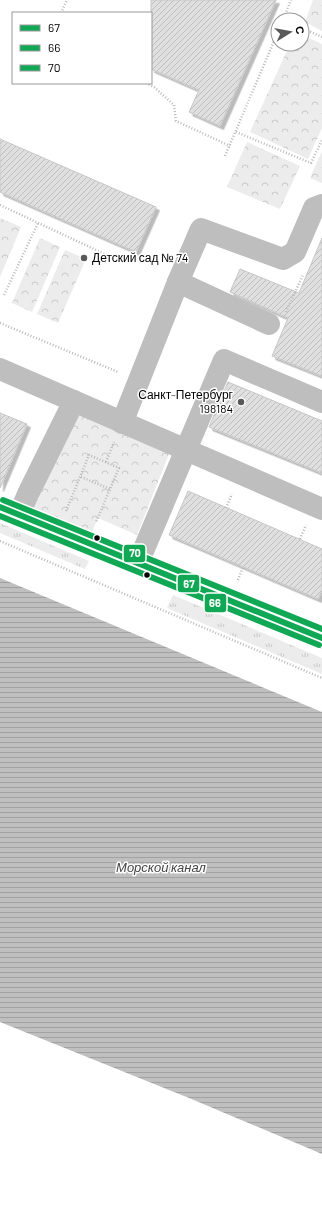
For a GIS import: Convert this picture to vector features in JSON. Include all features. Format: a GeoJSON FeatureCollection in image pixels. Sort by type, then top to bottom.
{"type":"FeatureCollection","features":[{"type":"Feature","properties":{"kind":"street"},"geometry":{"type":"LineString","coordinates":[[122,423],[200,229],[283,259],[295,252],[314,208],[322,205]]}},
{"type":"Feature","properties":{"kind":"street"},"geometry":{"type":"LineString","coordinates":[[178,282],[269,324]]}},
{"type":"Feature","properties":{"kind":"street"},"geometry":{"type":"LineString","coordinates":[[138,563],[224,360],[322,402]]}},
{"type":"Feature","properties":{"kind":"street"},"geometry":{"type":"LineString","coordinates":[[0,369],[322,510]]}},
{"type":"Feature","properties":{"kind":"street"},"geometry":{"type":"LineString","coordinates":[[74,402],[28,494],[9,511],[322,638]]}},
{"type":"Feature","properties":{"kind":"path"},"geometry":{"type":"LineString","coordinates":[[61,12],[67,0]]}},
{"type":"Feature","properties":{"kind":"path"},"geometry":{"type":"LineString","coordinates":[[287,12],[291,0]]}},
{"type":"Feature","properties":{"kind":"path"},"geometry":{"type":"LineString","coordinates":[[310,32],[322,37]]}},
{"type":"Feature","properties":{"kind":"path"},"geometry":{"type":"LineString","coordinates":[[224,156],[230,146],[270,51]]}},
{"type":"Feature","properties":{"kind":"path"},"geometry":{"type":"LineString","coordinates":[[148,84],[154,87],[174,105],[176,121],[230,146]]}},
{"type":"Feature","properties":{"kind":"path"},"geometry":{"type":"LineString","coordinates":[[236,132],[311,163],[322,140]]}},
{"type":"Feature","properties":{"kind":"path"},"geometry":{"type":"LineString","coordinates":[[0,205],[111,257]]}},
{"type":"Feature","properties":{"kind":"path"},"geometry":{"type":"LineString","coordinates":[[4,295],[38,223]]}},
{"type":"Feature","properties":{"kind":"path"},"geometry":{"type":"LineString","coordinates":[[0,323],[139,381]]}},
{"type":"Feature","properties":{"kind":"path"},"geometry":{"type":"LineString","coordinates":[[65,513],[89,455],[119,468],[95,526]]}},
{"type":"Feature","properties":{"kind":"path"},"geometry":{"type":"LineString","coordinates":[[80,476],[110,489]]}},
{"type":"Feature","properties":{"kind":"path"},"geometry":{"type":"LineString","coordinates":[[0,541],[322,678]]}},
{"type":"Feature","properties":{"kind":"green space"},"geometry":{"type":"Polygon","coordinates":[[[313,0],[322,0],[322,31],[310,25],[310,12],[309,12],[313,0]]]}},
{"type":"Feature","properties":{"kind":"green space"},"geometry":{"type":"Polygon","coordinates":[[[310,39],[322,44],[322,128],[308,159],[250,132],[286,52],[310,52],[310,39]]]}},
{"type":"Feature","properties":{"kind":"green space"},"geometry":{"type":"Polygon","coordinates":[[[247,142],[300,166],[280,209],[227,187],[247,142]]]}},
{"type":"Feature","properties":{"kind":"green space"},"geometry":{"type":"Polygon","coordinates":[[[322,151],[322,183],[310,178],[322,151]]]}},
{"type":"Feature","properties":{"kind":"green space"},"geometry":{"type":"Polygon","coordinates":[[[0,218],[21,227],[0,277],[0,218]]]}},
{"type":"Feature","properties":{"kind":"green space"},"geometry":{"type":"Polygon","coordinates":[[[40,238],[60,247],[32,312],[12,303],[40,238]]]}},
{"type":"Feature","properties":{"kind":"green space"},"geometry":{"type":"Polygon","coordinates":[[[65,250],[86,259],[58,323],[37,314],[65,250]]]}},
{"type":"Feature","properties":{"kind":"green space"},"geometry":{"type":"Polygon","coordinates":[[[78,411],[169,454],[137,535],[98,518],[92,532],[34,508],[78,411]]]}},
{"type":"Feature","properties":{"kind":"green space"},"geometry":{"type":"Polygon","coordinates":[[[0,523],[89,561],[85,569],[0,533],[0,523]]]}},
{"type":"Feature","properties":{"kind":"green space"},"geometry":{"type":"Polygon","coordinates":[[[173,595],[322,658],[322,674],[167,608],[173,595]]]}},
{"type":"Feature","properties":{"kind":"water","name":"Морской канал"},"geometry":{"type":"Polygon","coordinates":[[[0,578],[322,712],[322,1154],[189,1098],[0,1022],[0,578]]]}},
{"type":"Feature","properties":{"kind":"building"},"geometry":{"type":"Polygon","coordinates":[[[151,0],[276,0],[220,126],[189,112],[199,90],[152,69],[151,0]]]}},
{"type":"Feature","properties":{"kind":"building"},"geometry":{"type":"Polygon","coordinates":[[[0,139],[156,207],[136,252],[0,192],[0,139]]]}},
{"type":"Feature","properties":{"kind":"building"},"geometry":{"type":"Polygon","coordinates":[[[322,238],[322,376],[272,356],[288,318],[230,292],[240,269],[299,293],[322,238]]]}},
{"type":"Feature","properties":{"kind":"building"},"geometry":{"type":"Polygon","coordinates":[[[228,382],[322,421],[322,473],[209,427],[228,382]]]}},
{"type":"Feature","properties":{"kind":"building"},"geometry":{"type":"Polygon","coordinates":[[[0,413],[27,424],[0,488],[0,413]]]}},
{"type":"Feature","properties":{"kind":"building"},"geometry":{"type":"Polygon","coordinates":[[[188,491],[322,549],[322,590],[318,599],[169,535],[188,491]]]}},
{"type":"Feature","properties":{"kind":"transit line","name":"70"},"geometry":{"type":"LineString","coordinates":[[3,500],[322,629]]}},
{"type":"Feature","properties":{"kind":"transit line","name":"67"},"geometry":{"type":"LineString","coordinates":[[0,507],[322,638]]}},
{"type":"Feature","properties":{"kind":"transit line","name":"66"},"geometry":{"type":"LineString","coordinates":[[0,516],[319,645]]}},
{"type":"Feature","properties":{"kind":"place","name":"Детский сад № 74"},"geometry":{"type":"Point","coordinates":[84,258]}},
{"type":"Feature","properties":{"kind":"place","name":"Санкт-Петербург 198184"},"geometry":{"type":"Point","coordinates":[241,402]}}]}
